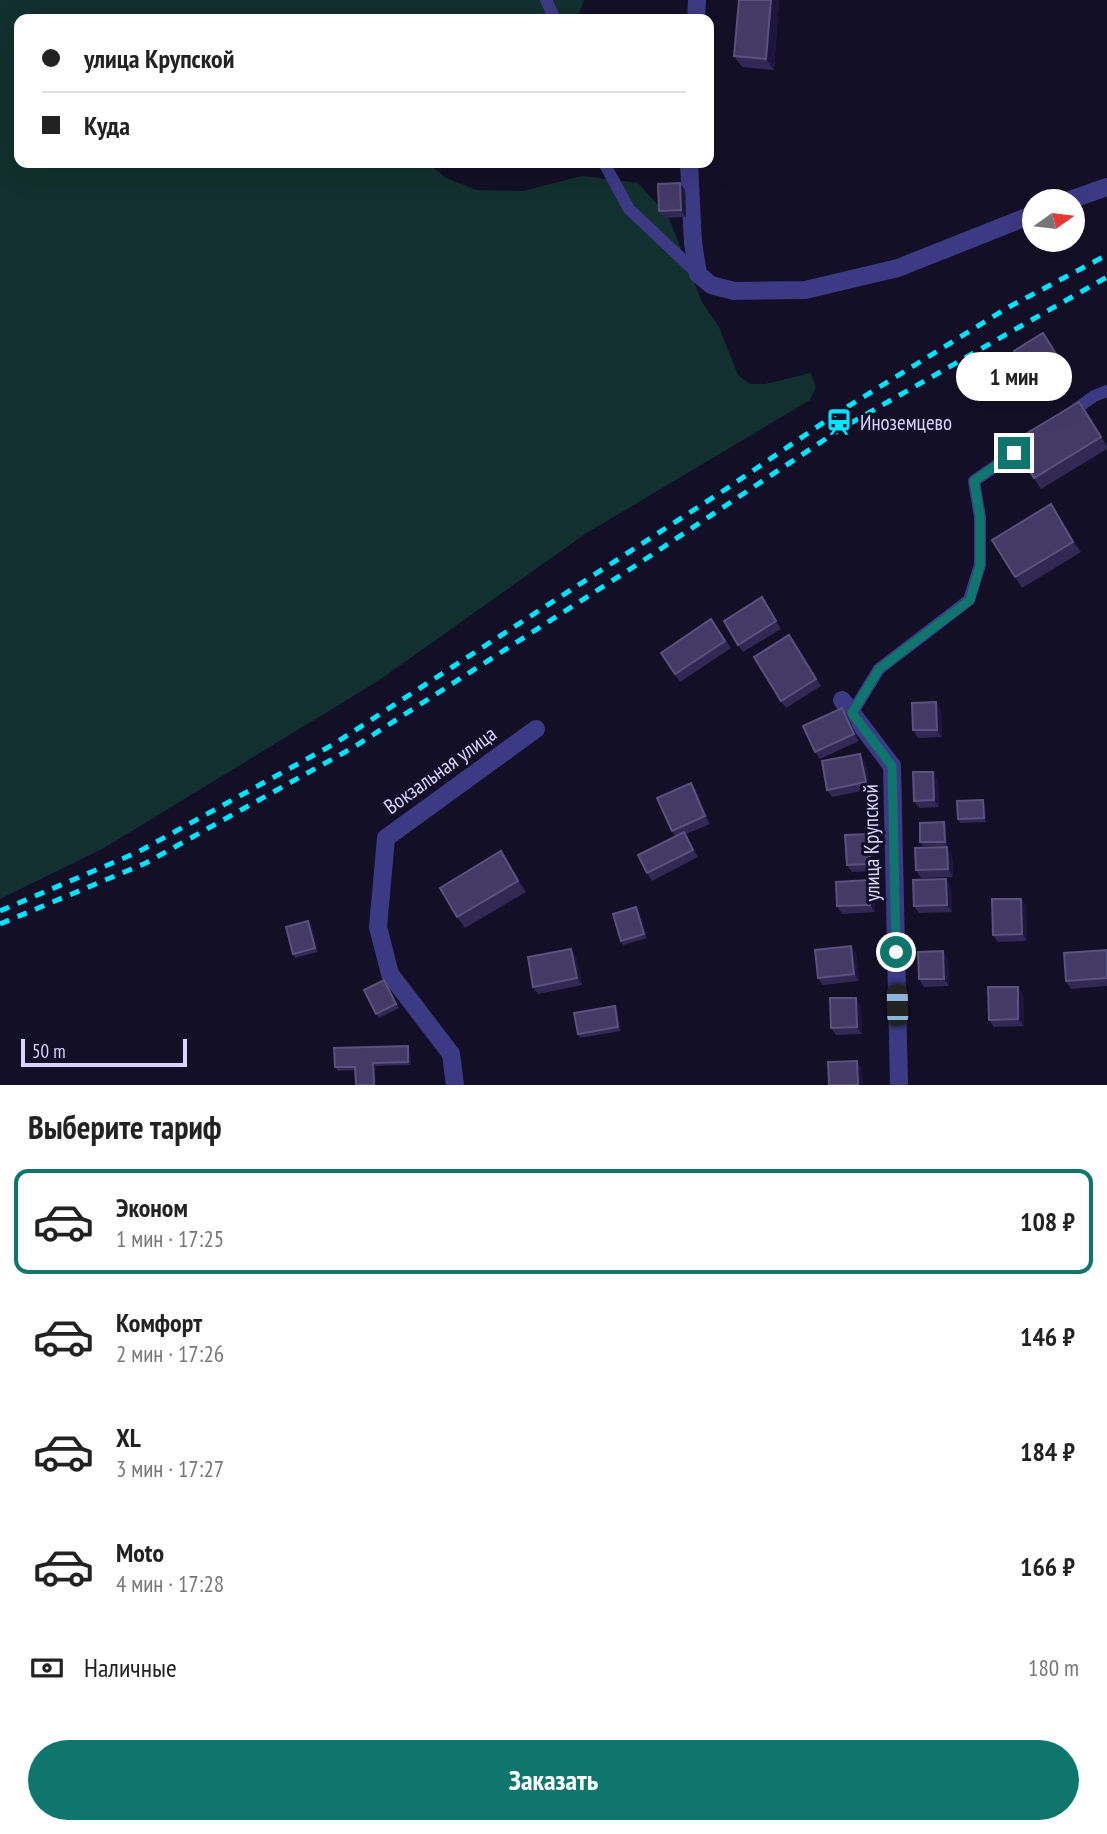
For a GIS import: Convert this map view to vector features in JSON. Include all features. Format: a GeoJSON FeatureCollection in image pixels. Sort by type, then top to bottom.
{"type":"FeatureCollection","features":[{"type":"Feature","properties":{"kind":"street"},"geometry":{"type":"LineString","coordinates":[[689,168],[693,243],[698,274],[711,285],[734,291],[805,290],[898,268],[1022,219]]}},
{"type":"Feature","properties":{"kind":"street"},"geometry":{"type":"LineString","coordinates":[[1085,195],[1107,187]]}},
{"type":"Feature","properties":{"kind":"street","name":"улица Крупской"},"geometry":{"type":"LineString","coordinates":[[847,707],[892,766],[899,1085]]}},
{"type":"Feature","properties":{"kind":"street","name":"Вокзальная улица"},"geometry":{"type":"LineString","coordinates":[[455,1085],[451,1054],[390,975],[379,927],[386,838],[536,729]]}},
{"type":"Feature","properties":{"kind":"lane"},"geometry":{"type":"LineString","coordinates":[[607,168],[629,209],[698,274]]}},
{"type":"Feature","properties":{"kind":"lane"},"geometry":{"type":"LineString","coordinates":[[1062,419],[1094,396],[1107,391]]}},
{"type":"Feature","properties":{"kind":"lane"},"geometry":{"type":"LineString","coordinates":[[847,707],[879,669],[970,600],[980,565],[980,517],[974,481],[1040,435]]}},
{"type":"Feature","properties":{"kind":"green space"},"geometry":{"type":"Polygon","coordinates":[[[0,0],[584,0],[579,14],[14,14],[14,168],[434,168],[446,178],[477,190],[523,191],[582,176],[638,183],[668,216],[702,302],[719,327],[738,375],[750,384],[765,384],[811,373],[816,387],[810,400],[585,534],[378,681],[104,848],[0,899],[0,0]]]}},
{"type":"Feature","properties":{"kind":"building"},"geometry":{"type":"Polygon","coordinates":[[[739,0],[771,0],[766,59],[734,56],[739,0]]]}},
{"type":"Feature","properties":{"kind":"building"},"geometry":{"type":"Polygon","coordinates":[[[680,183],[681,210],[659,211],[658,184],[680,183]]]}},
{"type":"Feature","properties":{"kind":"building"},"geometry":{"type":"Polygon","coordinates":[[[1043,333],[1061,362],[1032,380],[1014,351],[1043,333]]]}},
{"type":"Feature","properties":{"kind":"building"},"geometry":{"type":"Polygon","coordinates":[[[1079,402],[1101,437],[1034,478],[1012,442],[1079,402]]]}},
{"type":"Feature","properties":{"kind":"building"},"geometry":{"type":"Polygon","coordinates":[[[1051,504],[1073,542],[1015,577],[992,540],[1051,504]]]}},
{"type":"Feature","properties":{"kind":"building"},"geometry":{"type":"Polygon","coordinates":[[[762,597],[776,621],[738,645],[724,621],[762,597]]]}},
{"type":"Feature","properties":{"kind":"building"},"geometry":{"type":"Polygon","coordinates":[[[711,619],[725,641],[675,674],[661,653],[711,619]]]}},
{"type":"Feature","properties":{"kind":"building"},"geometry":{"type":"Polygon","coordinates":[[[789,635],[816,679],[781,701],[754,657],[789,635]]]}},
{"type":"Feature","properties":{"kind":"building"},"geometry":{"type":"Polygon","coordinates":[[[936,702],[937,730],[913,730],[912,703],[936,702]]]}},
{"type":"Feature","properties":{"kind":"building"},"geometry":{"type":"Polygon","coordinates":[[[842,708],[854,734],[815,752],[803,726],[842,708]]]}},
{"type":"Feature","properties":{"kind":"building"},"geometry":{"type":"Polygon","coordinates":[[[860,754],[866,782],[827,790],[822,761],[860,754]]]}},
{"type":"Feature","properties":{"kind":"building"},"geometry":{"type":"Polygon","coordinates":[[[913,772],[933,772],[934,800],[914,801],[913,772]]]}},
{"type":"Feature","properties":{"kind":"building"},"geometry":{"type":"Polygon","coordinates":[[[691,783],[705,816],[672,831],[657,798],[691,783]]]}},
{"type":"Feature","properties":{"kind":"building"},"geometry":{"type":"Polygon","coordinates":[[[983,800],[984,818],[958,819],[957,801],[983,800]]]}},
{"type":"Feature","properties":{"kind":"building"},"geometry":{"type":"Polygon","coordinates":[[[944,822],[945,842],[920,842],[920,823],[944,822]]]}},
{"type":"Feature","properties":{"kind":"building"},"geometry":{"type":"Polygon","coordinates":[[[684,832],[693,850],[647,873],[638,855],[684,832]]]}},
{"type":"Feature","properties":{"kind":"building"},"geometry":{"type":"Polygon","coordinates":[[[869,834],[870,864],[847,865],[845,835],[869,834]]]}},
{"type":"Feature","properties":{"kind":"building"},"geometry":{"type":"Polygon","coordinates":[[[947,847],[948,869],[916,870],[915,848],[947,847]]]}},
{"type":"Feature","properties":{"kind":"building"},"geometry":{"type":"Polygon","coordinates":[[[501,851],[518,881],[457,917],[440,888],[501,851]]]}},
{"type":"Feature","properties":{"kind":"building"},"geometry":{"type":"Polygon","coordinates":[[[946,879],[947,905],[914,906],[913,880],[946,879]]]}},
{"type":"Feature","properties":{"kind":"building"},"geometry":{"type":"Polygon","coordinates":[[[869,880],[870,905],[837,906],[836,882],[869,880]]]}},
{"type":"Feature","properties":{"kind":"building"},"geometry":{"type":"Polygon","coordinates":[[[992,899],[1021,899],[1022,934],[993,935],[992,899]]]}},
{"type":"Feature","properties":{"kind":"building"},"geometry":{"type":"Polygon","coordinates":[[[636,907],[644,934],[621,941],[613,914],[636,907]]]}},
{"type":"Feature","properties":{"kind":"building"},"geometry":{"type":"Polygon","coordinates":[[[308,921],[315,948],[293,954],[286,927],[308,921]]]}},
{"type":"Feature","properties":{"kind":"building"},"geometry":{"type":"Polygon","coordinates":[[[851,946],[854,974],[818,978],[815,950],[851,946]]]}},
{"type":"Feature","properties":{"kind":"building"},"geometry":{"type":"Polygon","coordinates":[[[571,949],[577,978],[533,987],[528,957],[571,949]]]}},
{"type":"Feature","properties":{"kind":"building"},"geometry":{"type":"Polygon","coordinates":[[[1107,950],[1107,978],[1066,981],[1064,953],[1107,950]]]}},
{"type":"Feature","properties":{"kind":"building"},"geometry":{"type":"Polygon","coordinates":[[[943,951],[944,979],[919,979],[918,952],[943,951]]]}},
{"type":"Feature","properties":{"kind":"building"},"geometry":{"type":"Polygon","coordinates":[[[384,980],[396,1004],[376,1014],[364,990],[384,980]]]}},
{"type":"Feature","properties":{"kind":"building"},"geometry":{"type":"Polygon","coordinates":[[[988,987],[1018,987],[1018,1019],[989,1020],[988,987]]]}},
{"type":"Feature","properties":{"kind":"building"},"geometry":{"type":"Polygon","coordinates":[[[830,998],[856,998],[857,1027],[831,1028],[830,998]]]}},
{"type":"Feature","properties":{"kind":"building"},"geometry":{"type":"Polygon","coordinates":[[[615,1006],[618,1027],[578,1034],[574,1013],[615,1006]]]}},
{"type":"Feature","properties":{"kind":"building"},"geometry":{"type":"Polygon","coordinates":[[[408,1046],[408,1062],[373,1063],[374,1085],[356,1085],[355,1067],[335,1067],[334,1048],[408,1046]]]}},
{"type":"Feature","properties":{"kind":"building"},"geometry":{"type":"Polygon","coordinates":[[[857,1061],[858,1085],[829,1085],[828,1062],[857,1061]]]}},
{"type":"Feature","properties":{"kind":"railway"},"geometry":{"type":"LineString","coordinates":[[0,911],[138,852],[334,744],[726,489],[836,414],[1007,308],[1107,255]]}},
{"type":"Feature","properties":{"kind":"railway"},"geometry":{"type":"LineString","coordinates":[[0,924],[146,863],[354,747],[635,566],[842,428],[1107,277]]}},
{"type":"Feature","properties":{"kind":"place","name":"Иноземцево"},"geometry":{"type":"Point","coordinates":[839,422]}},
{"type":"Feature","properties":{"kind":"route"},"geometry":{"type":"LineString","coordinates":[[896,952],[892,766],[852,713],[879,669],[970,600],[980,565],[980,517],[974,481],[1014,453]]}}]}
